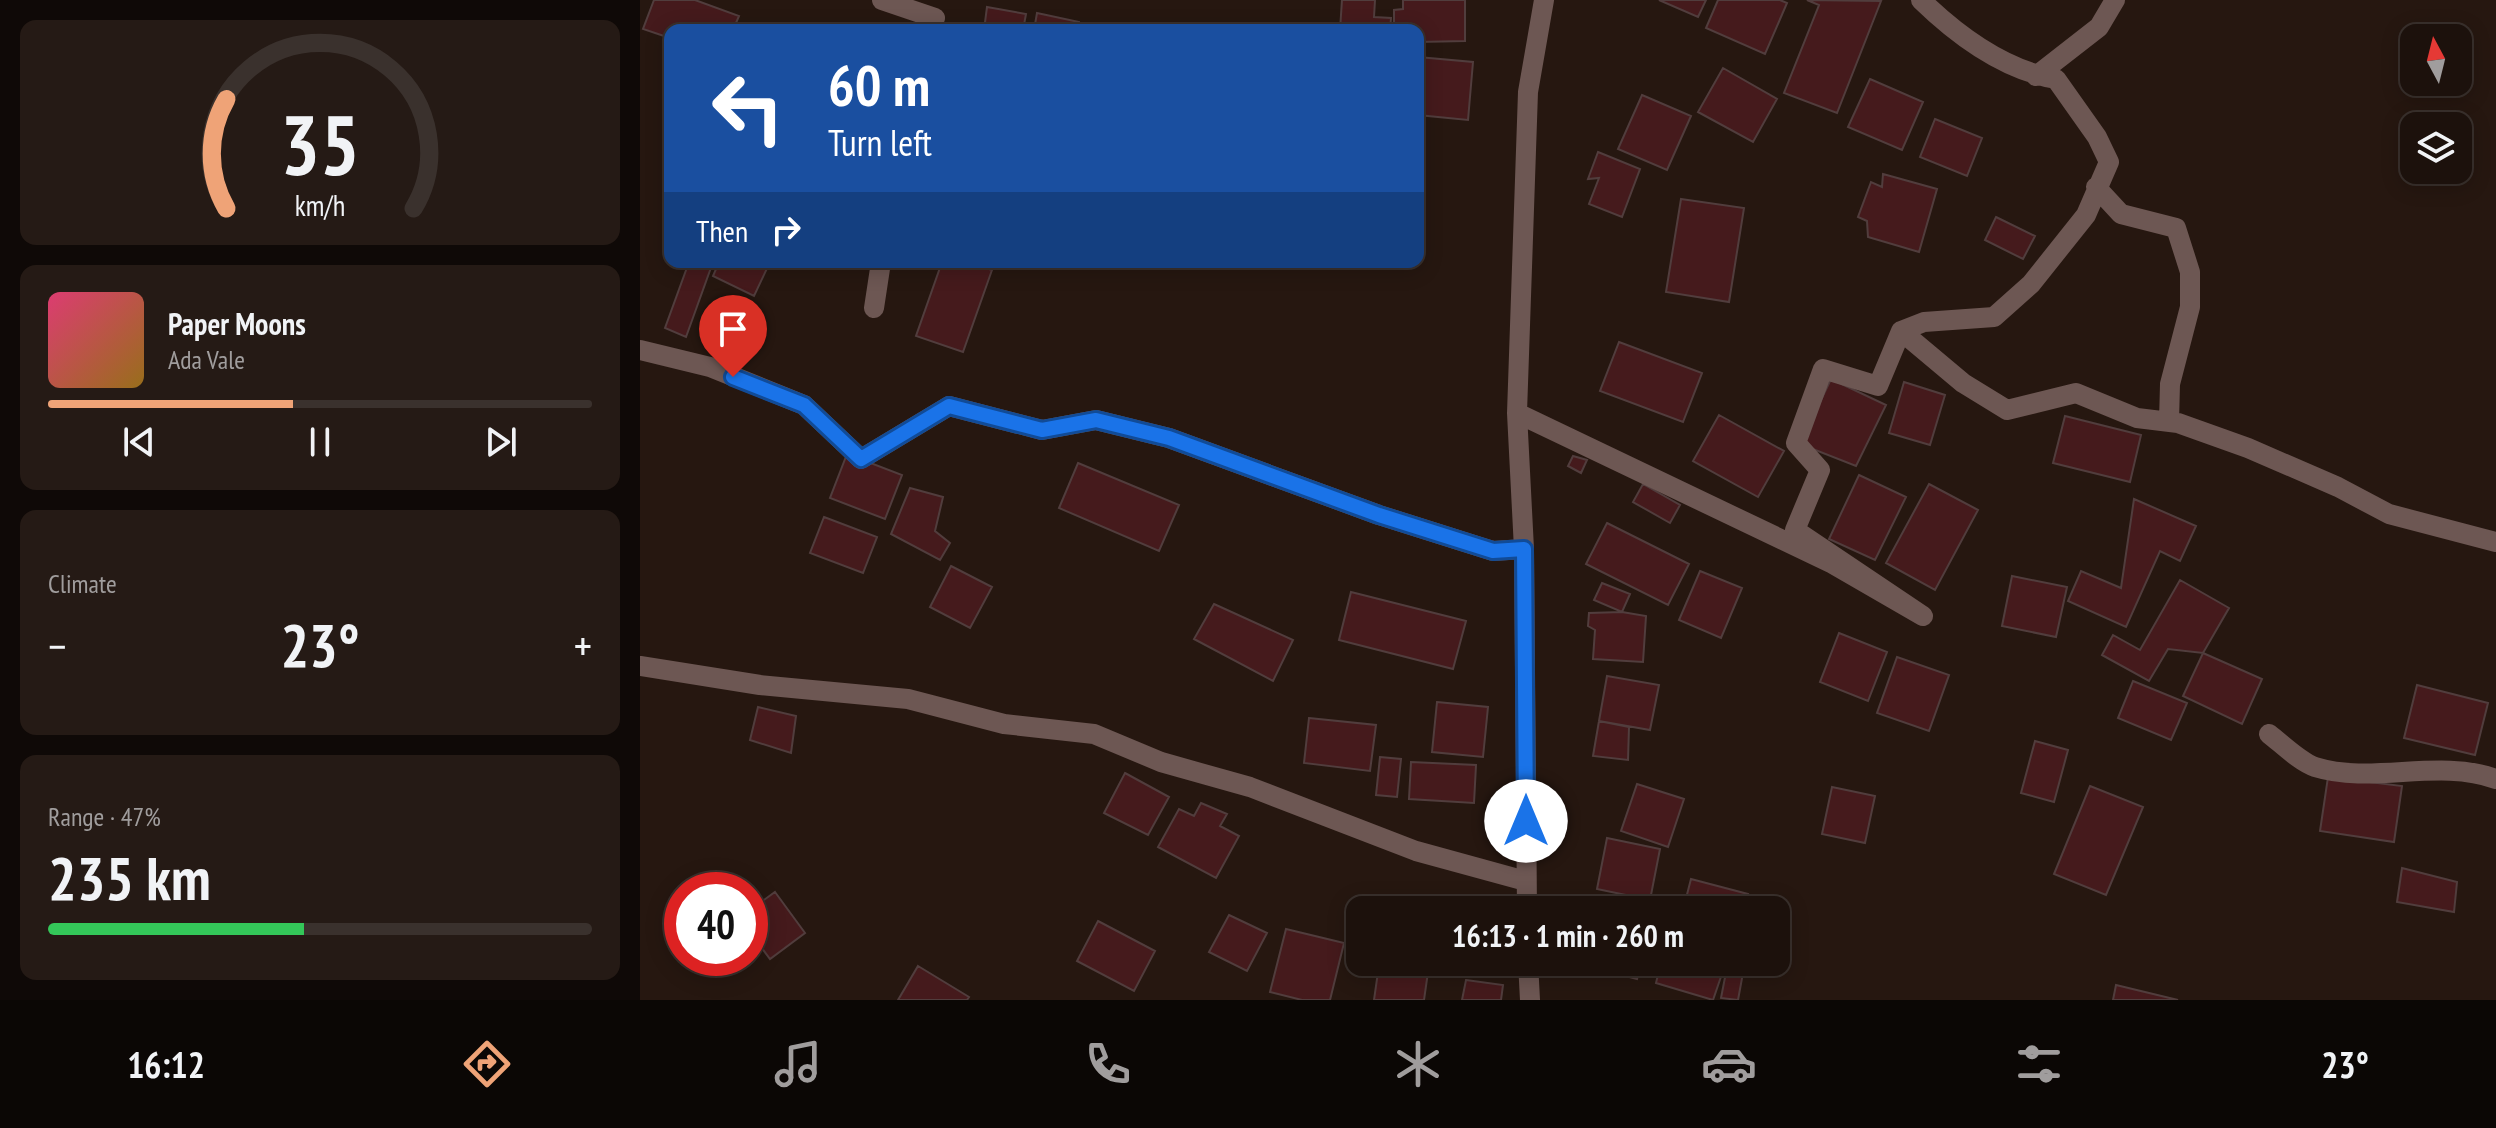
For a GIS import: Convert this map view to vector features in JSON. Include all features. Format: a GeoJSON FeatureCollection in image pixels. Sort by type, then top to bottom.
{"type":"FeatureCollection","features":[{"type":"Feature","properties":{"kind":"street"},"geometry":{"type":"LineString","coordinates":[[882,0],[936,16]]}},
{"type":"Feature","properties":{"kind":"street"},"geometry":{"type":"LineString","coordinates":[[1527,896],[1524,549],[1517,413],[1528,92],[1544,0]]}},
{"type":"Feature","properties":{"kind":"street"},"geometry":{"type":"LineString","coordinates":[[1517,413],[1833,564],[1923,616],[1795,530],[1820,470],[1796,443],[1823,369],[1878,386],[1901,331],[1924,322],[1994,317],[2031,284],[2086,215],[2109,162],[2097,137],[2056,79],[2036,76],[1995,56],[1946,24],[1921,0]]}},
{"type":"Feature","properties":{"kind":"street"},"geometry":{"type":"LineString","coordinates":[[2036,76],[2099,27],[2115,0]]}},
{"type":"Feature","properties":{"kind":"street"},"geometry":{"type":"LineString","coordinates":[[2096,187],[2121,214],[2176,228],[2181,243],[2190,272],[2190,307],[2170,384],[2169,422]]}},
{"type":"Feature","properties":{"kind":"street"},"geometry":{"type":"LineString","coordinates":[[874,308],[880,268]]}},
{"type":"Feature","properties":{"kind":"street"},"geometry":{"type":"LineString","coordinates":[[1901,331],[1963,383],[2007,410],[2076,393],[2137,418],[2169,422],[2248,448],[2338,487],[2389,514],[2496,542]]}},
{"type":"Feature","properties":{"kind":"street"},"geometry":{"type":"LineString","coordinates":[[640,350],[710,367],[804,405],[861,459],[949,406],[1042,430],[1096,420],[1169,438],[1379,515],[1493,551],[1524,549]]}},
{"type":"Feature","properties":{"kind":"street"},"geometry":{"type":"LineString","coordinates":[[640,666],[760,685],[908,699],[1004,724],[1094,734],[1161,762],[1250,787],[1416,851],[1526,881]]}},
{"type":"Feature","properties":{"kind":"street"},"geometry":{"type":"LineString","coordinates":[[2269,734],[2314,767],[2367,772],[2437,770],[2496,779]]}},
{"type":"Feature","properties":{"kind":"street"},"geometry":{"type":"LineString","coordinates":[[1529,976],[1530,1000]]}},
{"type":"Feature","properties":{"kind":"building"},"geometry":{"type":"Polygon","coordinates":[[[654,0],[695,0],[739,16],[736,24],[664,24],[664,36],[643,29],[654,0]]]}},
{"type":"Feature","properties":{"kind":"building"},"geometry":{"type":"Polygon","coordinates":[[[1342,0],[1375,0],[1374,17],[1391,18],[1390,24],[1340,24],[1342,0]]]}},
{"type":"Feature","properties":{"kind":"building"},"geometry":{"type":"Polygon","coordinates":[[[1403,0],[1465,0],[1465,41],[1424,42],[1424,24],[1394,24],[1394,10],[1403,9],[1403,0]]]}},
{"type":"Feature","properties":{"kind":"building"},"geometry":{"type":"Polygon","coordinates":[[[1659,0],[1706,0],[1698,17],[1659,0]]]}},
{"type":"Feature","properties":{"kind":"building"},"geometry":{"type":"Polygon","coordinates":[[[1718,0],[1780,0],[1787,3],[1765,54],[1706,28],[1718,0]]]}},
{"type":"Feature","properties":{"kind":"building"},"geometry":{"type":"Polygon","coordinates":[[[1807,0],[1881,1],[1837,113],[1784,93],[1819,5],[1807,0]]]}},
{"type":"Feature","properties":{"kind":"building"},"geometry":{"type":"Polygon","coordinates":[[[987,7],[1026,14],[1024,24],[985,24],[987,7]]]}},
{"type":"Feature","properties":{"kind":"building"},"geometry":{"type":"Polygon","coordinates":[[[1037,13],[1079,22],[1079,24],[1035,24],[1037,13]]]}},
{"type":"Feature","properties":{"kind":"building"},"geometry":{"type":"Polygon","coordinates":[[[1424,58],[1473,62],[1468,120],[1424,116],[1424,58]]]}},
{"type":"Feature","properties":{"kind":"building"},"geometry":{"type":"Polygon","coordinates":[[[1723,68],[1777,99],[1753,142],[1698,112],[1723,68]]]}},
{"type":"Feature","properties":{"kind":"building"},"geometry":{"type":"Polygon","coordinates":[[[1870,79],[1923,102],[1902,150],[1848,127],[1870,79]]]}},
{"type":"Feature","properties":{"kind":"building"},"geometry":{"type":"Polygon","coordinates":[[[1642,95],[1691,116],[1667,170],[1618,149],[1642,95]]]}},
{"type":"Feature","properties":{"kind":"building"},"geometry":{"type":"Polygon","coordinates":[[[1935,119],[1982,138],[1967,176],[1920,157],[1935,119]]]}},
{"type":"Feature","properties":{"kind":"building"},"geometry":{"type":"Polygon","coordinates":[[[1598,152],[1640,169],[1622,217],[1589,204],[1599,178],[1588,179],[1598,152]]]}},
{"type":"Feature","properties":{"kind":"building"},"geometry":{"type":"Polygon","coordinates":[[[1883,174],[1937,189],[1919,252],[1868,237],[1867,221],[1858,217],[1871,182],[1882,187],[1883,174]]]}},
{"type":"Feature","properties":{"kind":"building"},"geometry":{"type":"Polygon","coordinates":[[[1681,199],[1744,208],[1729,302],[1666,292],[1681,199]]]}},
{"type":"Feature","properties":{"kind":"building"},"geometry":{"type":"Polygon","coordinates":[[[1996,217],[2035,236],[2023,259],[1985,240],[1996,217]]]}},
{"type":"Feature","properties":{"kind":"building"},"geometry":{"type":"Polygon","coordinates":[[[687,268],[711,268],[686,337],[665,328],[687,268]]]}},
{"type":"Feature","properties":{"kind":"building"},"geometry":{"type":"Polygon","coordinates":[[[716,268],[767,268],[754,296],[713,276],[716,268]]]}},
{"type":"Feature","properties":{"kind":"building"},"geometry":{"type":"Polygon","coordinates":[[[940,268],[992,270],[963,352],[916,336],[940,268]]]}},
{"type":"Feature","properties":{"kind":"building"},"geometry":{"type":"Polygon","coordinates":[[[1619,342],[1702,373],[1683,422],[1600,391],[1619,342]]]}},
{"type":"Feature","properties":{"kind":"building"},"geometry":{"type":"Polygon","coordinates":[[[1831,379],[1886,405],[1856,466],[1800,444],[1831,379]]]}},
{"type":"Feature","properties":{"kind":"building"},"geometry":{"type":"Polygon","coordinates":[[[1904,382],[1945,395],[1930,445],[1889,433],[1904,382]]]}},
{"type":"Feature","properties":{"kind":"building"},"geometry":{"type":"Polygon","coordinates":[[[1719,415],[1784,451],[1758,497],[1693,461],[1719,415]]]}},
{"type":"Feature","properties":{"kind":"building"},"geometry":{"type":"Polygon","coordinates":[[[2065,416],[2141,435],[2130,482],[2053,463],[2065,416]]]}},
{"type":"Feature","properties":{"kind":"building"},"geometry":{"type":"Polygon","coordinates":[[[847,454],[902,475],[885,519],[830,498],[847,454]]]}},
{"type":"Feature","properties":{"kind":"building"},"geometry":{"type":"Polygon","coordinates":[[[1573,456],[1587,460],[1581,473],[1568,466],[1573,456]]]}},
{"type":"Feature","properties":{"kind":"building"},"geometry":{"type":"Polygon","coordinates":[[[1078,463],[1179,505],[1159,551],[1059,508],[1078,463]]]}},
{"type":"Feature","properties":{"kind":"building"},"geometry":{"type":"Polygon","coordinates":[[[1859,475],[1906,497],[1875,560],[1829,539],[1859,475]]]}},
{"type":"Feature","properties":{"kind":"building"},"geometry":{"type":"Polygon","coordinates":[[[1643,484],[1680,505],[1670,523],[1633,502],[1643,484]]]}},
{"type":"Feature","properties":{"kind":"building"},"geometry":{"type":"Polygon","coordinates":[[[1929,484],[1978,510],[1935,590],[1886,563],[1929,484]]]}},
{"type":"Feature","properties":{"kind":"building"},"geometry":{"type":"Polygon","coordinates":[[[910,488],[943,497],[935,531],[950,543],[940,560],[891,534],[910,488]]]}},
{"type":"Feature","properties":{"kind":"building"},"geometry":{"type":"Polygon","coordinates":[[[2134,499],[2196,526],[2180,561],[2160,551],[2126,627],[2068,601],[2081,571],[2121,588],[2134,499]]]}},
{"type":"Feature","properties":{"kind":"building"},"geometry":{"type":"Polygon","coordinates":[[[824,517],[877,537],[863,573],[810,553],[824,517]]]}},
{"type":"Feature","properties":{"kind":"building"},"geometry":{"type":"Polygon","coordinates":[[[1607,523],[1689,564],[1668,605],[1586,564],[1607,523]]]}},
{"type":"Feature","properties":{"kind":"building"},"geometry":{"type":"Polygon","coordinates":[[[951,566],[992,587],[970,628],[930,607],[951,566]]]}},
{"type":"Feature","properties":{"kind":"building"},"geometry":{"type":"Polygon","coordinates":[[[1700,571],[1742,588],[1721,638],[1679,620],[1700,571]]]}},
{"type":"Feature","properties":{"kind":"building"},"geometry":{"type":"Polygon","coordinates":[[[2012,576],[2067,587],[2056,637],[2002,626],[2012,576]]]}},
{"type":"Feature","properties":{"kind":"building"},"geometry":{"type":"Polygon","coordinates":[[[2180,580],[2229,608],[2203,653],[2168,649],[2149,681],[2102,655],[2113,635],[2140,650],[2180,580]]]}},
{"type":"Feature","properties":{"kind":"building"},"geometry":{"type":"Polygon","coordinates":[[[1602,583],[1630,594],[1622,612],[1594,600],[1602,583]]]}},
{"type":"Feature","properties":{"kind":"building"},"geometry":{"type":"Polygon","coordinates":[[[1351,592],[1466,621],[1453,669],[1339,640],[1351,592]]]}},
{"type":"Feature","properties":{"kind":"building"},"geometry":{"type":"Polygon","coordinates":[[[1214,604],[1293,640],[1273,681],[1194,639],[1214,604]]]}},
{"type":"Feature","properties":{"kind":"building"},"geometry":{"type":"Polygon","coordinates":[[[1622,612],[1646,616],[1643,662],[1593,659],[1595,630],[1588,626],[1589,613],[1622,612]]]}},
{"type":"Feature","properties":{"kind":"building"},"geometry":{"type":"Polygon","coordinates":[[[1839,633],[1887,652],[1868,701],[1820,682],[1839,633]]]}},
{"type":"Feature","properties":{"kind":"building"},"geometry":{"type":"Polygon","coordinates":[[[2203,653],[2262,679],[2242,724],[2183,696],[2203,653]]]}},
{"type":"Feature","properties":{"kind":"building"},"geometry":{"type":"Polygon","coordinates":[[[1897,657],[1949,675],[1929,731],[1877,713],[1897,657]]]}},
{"type":"Feature","properties":{"kind":"building"},"geometry":{"type":"Polygon","coordinates":[[[1607,676],[1659,685],[1650,730],[1599,721],[1607,676]]]}},
{"type":"Feature","properties":{"kind":"building"},"geometry":{"type":"Polygon","coordinates":[[[2133,681],[2187,703],[2171,740],[2118,718],[2133,681]]]}},
{"type":"Feature","properties":{"kind":"building"},"geometry":{"type":"Polygon","coordinates":[[[2417,685],[2488,703],[2475,755],[2404,738],[2417,685]]]}},
{"type":"Feature","properties":{"kind":"building"},"geometry":{"type":"Polygon","coordinates":[[[1437,702],[1488,707],[1483,757],[1432,752],[1437,702]]]}},
{"type":"Feature","properties":{"kind":"building"},"geometry":{"type":"Polygon","coordinates":[[[758,707],[796,716],[791,753],[750,740],[758,707]]]}},
{"type":"Feature","properties":{"kind":"building"},"geometry":{"type":"Polygon","coordinates":[[[1309,718],[1376,725],[1370,771],[1304,763],[1309,718]]]}},
{"type":"Feature","properties":{"kind":"building"},"geometry":{"type":"Polygon","coordinates":[[[1599,721],[1629,727],[1628,760],[1593,756],[1599,721]]]}},
{"type":"Feature","properties":{"kind":"building"},"geometry":{"type":"Polygon","coordinates":[[[2035,741],[2068,750],[2054,802],[2021,793],[2035,741]]]}},
{"type":"Feature","properties":{"kind":"building"},"geometry":{"type":"Polygon","coordinates":[[[1380,757],[1401,759],[1397,797],[1376,795],[1380,757]]]}},
{"type":"Feature","properties":{"kind":"building"},"geometry":{"type":"Polygon","coordinates":[[[1411,762],[1476,765],[1474,803],[1409,799],[1411,762]]]}},
{"type":"Feature","properties":{"kind":"building"},"geometry":{"type":"Polygon","coordinates":[[[1125,773],[1169,797],[1148,835],[1104,813],[1125,773]]]}},
{"type":"Feature","properties":{"kind":"building"},"geometry":{"type":"Polygon","coordinates":[[[2328,777],[2402,786],[2394,842],[2320,831],[2328,777]]]}},
{"type":"Feature","properties":{"kind":"building"},"geometry":{"type":"Polygon","coordinates":[[[1637,784],[1684,799],[1668,847],[1621,831],[1637,784]]]}},
{"type":"Feature","properties":{"kind":"building"},"geometry":{"type":"Polygon","coordinates":[[[2090,786],[2143,807],[2106,895],[2054,874],[2090,786]]]}},
{"type":"Feature","properties":{"kind":"building"},"geometry":{"type":"Polygon","coordinates":[[[1832,787],[1875,796],[1865,843],[1822,834],[1832,787]]]}},
{"type":"Feature","properties":{"kind":"building"},"geometry":{"type":"Polygon","coordinates":[[[1201,803],[1227,814],[1220,826],[1239,836],[1216,878],[1158,847],[1179,809],[1194,816],[1201,803]]]}},
{"type":"Feature","properties":{"kind":"building"},"geometry":{"type":"Polygon","coordinates":[[[1607,838],[1660,849],[1651,896],[1631,896],[1597,889],[1607,838]]]}},
{"type":"Feature","properties":{"kind":"building"},"geometry":{"type":"Polygon","coordinates":[[[2402,868],[2457,882],[2454,912],[2397,902],[2402,868]]]}},
{"type":"Feature","properties":{"kind":"building"},"geometry":{"type":"Polygon","coordinates":[[[1691,879],[1748,894],[1747,896],[1687,896],[1691,879]]]}},
{"type":"Feature","properties":{"kind":"building"},"geometry":{"type":"Polygon","coordinates":[[[775,892],[805,933],[770,959],[768,956],[768,897],[775,892]]]}},
{"type":"Feature","properties":{"kind":"building"},"geometry":{"type":"Polygon","coordinates":[[[1229,915],[1267,933],[1247,971],[1209,952],[1229,915]]]}},
{"type":"Feature","properties":{"kind":"building"},"geometry":{"type":"Polygon","coordinates":[[[1098,921],[1155,951],[1134,991],[1077,961],[1098,921]]]}},
{"type":"Feature","properties":{"kind":"building"},"geometry":{"type":"Polygon","coordinates":[[[1286,929],[1344,943],[1330,1000],[1302,1000],[1270,992],[1286,929]]]}},
{"type":"Feature","properties":{"kind":"building"},"geometry":{"type":"Polygon","coordinates":[[[918,966],[969,997],[967,1000],[898,1000],[918,966]]]}},
{"type":"Feature","properties":{"kind":"building"},"geometry":{"type":"Polygon","coordinates":[[[1377,976],[1427,976],[1424,1000],[1374,1000],[1377,976]]]}},
{"type":"Feature","properties":{"kind":"building"},"geometry":{"type":"Polygon","coordinates":[[[1658,976],[1721,976],[1713,1000],[1656,983],[1658,976]]]}},
{"type":"Feature","properties":{"kind":"building"},"geometry":{"type":"Polygon","coordinates":[[[1725,976],[1742,976],[1738,1000],[1721,998],[1725,976]]]}},
{"type":"Feature","properties":{"kind":"building"},"geometry":{"type":"Polygon","coordinates":[[[1466,980],[1503,985],[1501,1000],[1462,1000],[1466,980]]]}},
{"type":"Feature","properties":{"kind":"building"},"geometry":{"type":"Polygon","coordinates":[[[2116,985],[2178,1000],[2113,1000],[2116,985]]]}},
{"type":"Feature","properties":{"kind":"route"},"geometry":{"type":"LineString","coordinates":[[733,377],[804,405],[861,459],[949,406],[1042,430],[1096,420],[1169,438],[1379,515],[1493,551],[1524,549],[1526,821]]}}]}
